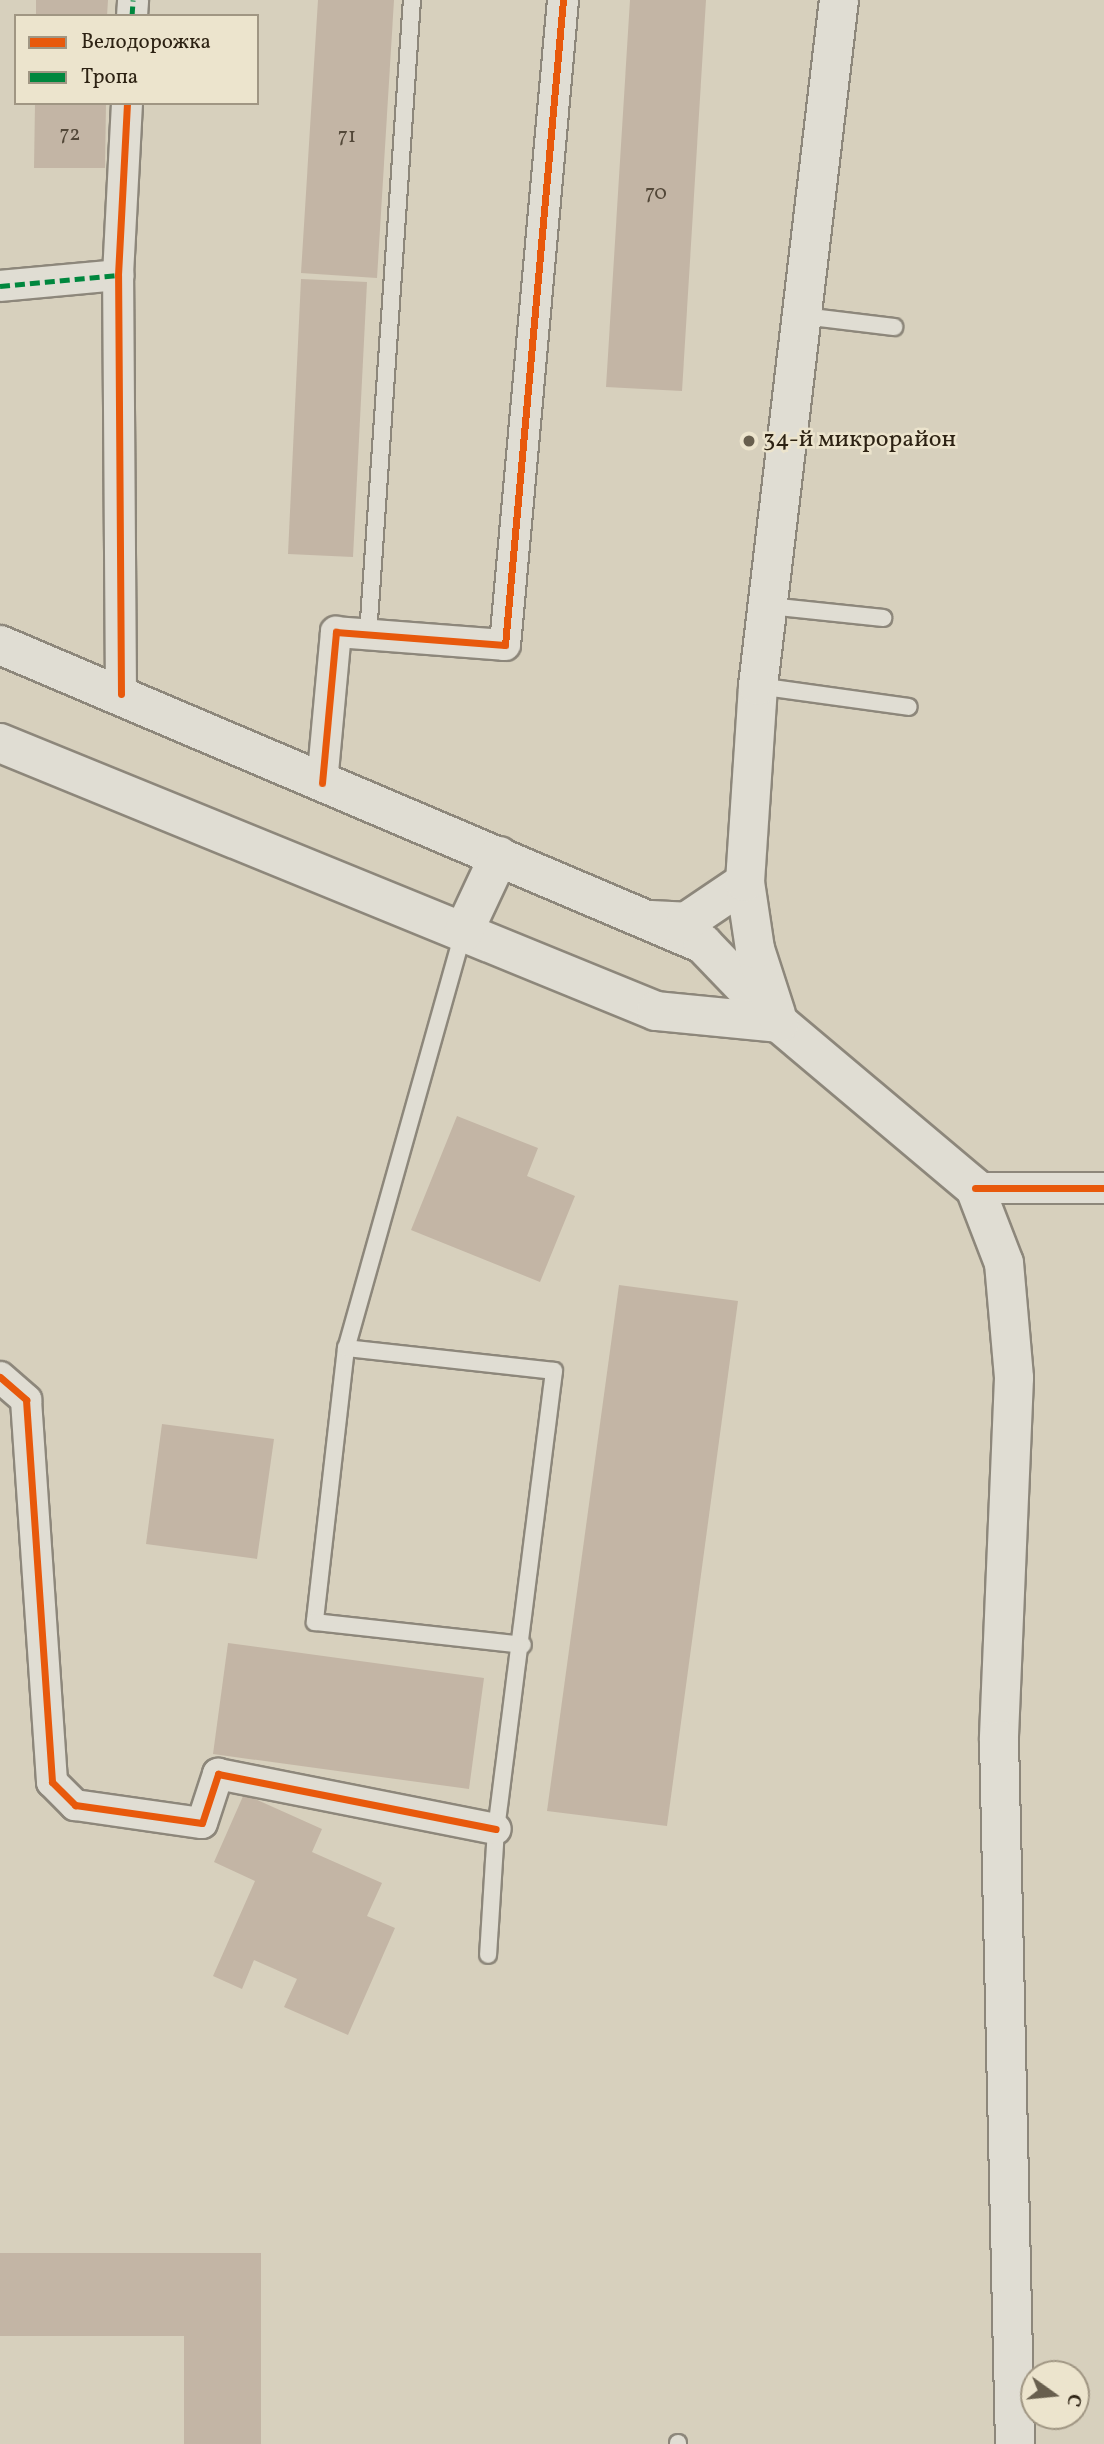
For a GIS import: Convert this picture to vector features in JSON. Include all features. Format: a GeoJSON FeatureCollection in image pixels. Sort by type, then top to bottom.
{"type":"FeatureCollection","features":[{"type":"Feature","properties":{"kind":"main road"},"geometry":{"type":"LineString","coordinates":[[779,1023],[755,949],[745,882],[758,686],[839,0]]}},
{"type":"Feature","properties":{"kind":"main road"},"geometry":{"type":"LineString","coordinates":[[0,645],[703,944],[779,1023],[975,1188],[1003,1263],[1014,1378],[999,1740],[1015,2444]]}},
{"type":"Feature","properties":{"kind":"main road"},"geometry":{"type":"LineString","coordinates":[[0,743],[656,1011],[779,1023]]}},
{"type":"Feature","properties":{"kind":"main road"},"geometry":{"type":"LineString","coordinates":[[463,933],[499,856]]}},
{"type":"Feature","properties":{"kind":"main road"},"geometry":{"type":"LineString","coordinates":[[649,920],[686,922],[745,882]]}},
{"type":"Feature","properties":{"kind":"street"},"geometry":{"type":"LineString","coordinates":[[322,783],[336,632],[505,645],[562,0]]}},
{"type":"Feature","properties":{"kind":"street"},"geometry":{"type":"LineString","coordinates":[[121,695],[118,275],[127,105]]}},
{"type":"Feature","properties":{"kind":"street"},"geometry":{"type":"LineString","coordinates":[[0,286],[118,275]]}},
{"type":"Feature","properties":{"kind":"street"},"geometry":{"type":"LineString","coordinates":[[975,1188],[1104,1188]]}},
{"type":"Feature","properties":{"kind":"street"},"geometry":{"type":"LineString","coordinates":[[0,1377],[26,1400],[52,1783],[75,1805],[202,1823],[218,1774],[496,1829]]}},
{"type":"Feature","properties":{"kind":"lane"},"geometry":{"type":"LineString","coordinates":[[368,635],[412,0]]}},
{"type":"Feature","properties":{"kind":"lane"},"geometry":{"type":"LineString","coordinates":[[803,316],[894,327]]}},
{"type":"Feature","properties":{"kind":"lane"},"geometry":{"type":"LineString","coordinates":[[769,606],[883,618]]}},
{"type":"Feature","properties":{"kind":"lane"},"geometry":{"type":"LineString","coordinates":[[758,686],[909,707]]}},
{"type":"Feature","properties":{"kind":"lane"},"geometry":{"type":"LineString","coordinates":[[463,933],[346,1348],[315,1622],[523,1646]]}},
{"type":"Feature","properties":{"kind":"lane"},"geometry":{"type":"LineString","coordinates":[[346,1348],[554,1371],[523,1646],[496,1829],[488,1955]]}},
{"type":"Feature","properties":{"kind":"building"},"geometry":{"type":"Polygon","coordinates":[[[36,0],[108,0],[107,14],[36,14],[36,0]]]}},
{"type":"Feature","properties":{"kind":"building"},"geometry":{"type":"Polygon","coordinates":[[[318,0],[394,0],[377,278],[301,273],[318,0]]]}},
{"type":"Feature","properties":{"kind":"building"},"geometry":{"type":"Polygon","coordinates":[[[630,0],[706,0],[682,391],[606,387],[630,0]]]}},
{"type":"Feature","properties":{"kind":"building"},"geometry":{"type":"Polygon","coordinates":[[[35,105],[106,105],[105,168],[34,168],[35,105]]]}},
{"type":"Feature","properties":{"kind":"building"},"geometry":{"type":"Polygon","coordinates":[[[301,279],[367,282],[353,557],[288,554],[301,279]]]}},
{"type":"Feature","properties":{"kind":"building"},"geometry":{"type":"Polygon","coordinates":[[[457,1116],[538,1148],[527,1176],[575,1196],[540,1282],[411,1230],[457,1116]]]}},
{"type":"Feature","properties":{"kind":"building"},"geometry":{"type":"Polygon","coordinates":[[[619,1285],[738,1301],[667,1826],[547,1811],[619,1285]]]}},
{"type":"Feature","properties":{"kind":"building"},"geometry":{"type":"Polygon","coordinates":[[[162,1424],[274,1439],[257,1559],[146,1544],[162,1424]]]}},
{"type":"Feature","properties":{"kind":"building"},"geometry":{"type":"Polygon","coordinates":[[[228,1643],[484,1678],[469,1789],[213,1754],[228,1643]]]}},
{"type":"Feature","properties":{"kind":"building"},"geometry":{"type":"Polygon","coordinates":[[[244,1794],[322,1829],[312,1852],[382,1883],[367,1916],[395,1928],[348,2035],[284,2007],[297,1979],[254,1960],[242,1989],[213,1976],[255,1881],[214,1862],[244,1794]]]}},
{"type":"Feature","properties":{"kind":"building"},"geometry":{"type":"Polygon","coordinates":[[[0,2253],[261,2253],[261,2444],[184,2444],[184,2336],[0,2336],[0,2253]]]}},
{"type":"Feature","properties":{"kind":"marked path"},"geometry":{"type":"LineString","coordinates":[[132,14],[133,0]]}},
{"type":"Feature","properties":{"kind":"marked path"},"geometry":{"type":"LineString","coordinates":[[0,286],[118,275]]}},
{"type":"Feature","properties":{"kind":"cycle path"},"geometry":{"type":"LineString","coordinates":[[322,783],[336,632],[505,645],[563,0]]}},
{"type":"Feature","properties":{"kind":"cycle path"},"geometry":{"type":"LineString","coordinates":[[121,694],[118,275],[127,105]]}},
{"type":"Feature","properties":{"kind":"cycle path"},"geometry":{"type":"LineString","coordinates":[[975,1188],[1104,1188]]}},
{"type":"Feature","properties":{"kind":"cycle path"},"geometry":{"type":"LineString","coordinates":[[0,1377],[26,1400],[52,1782],[75,1805],[202,1823],[218,1774],[496,1829]]}},
{"type":"Feature","properties":{"kind":"place","name":"34-й микрорайон"},"geometry":{"type":"Point","coordinates":[749,441]}}]}
